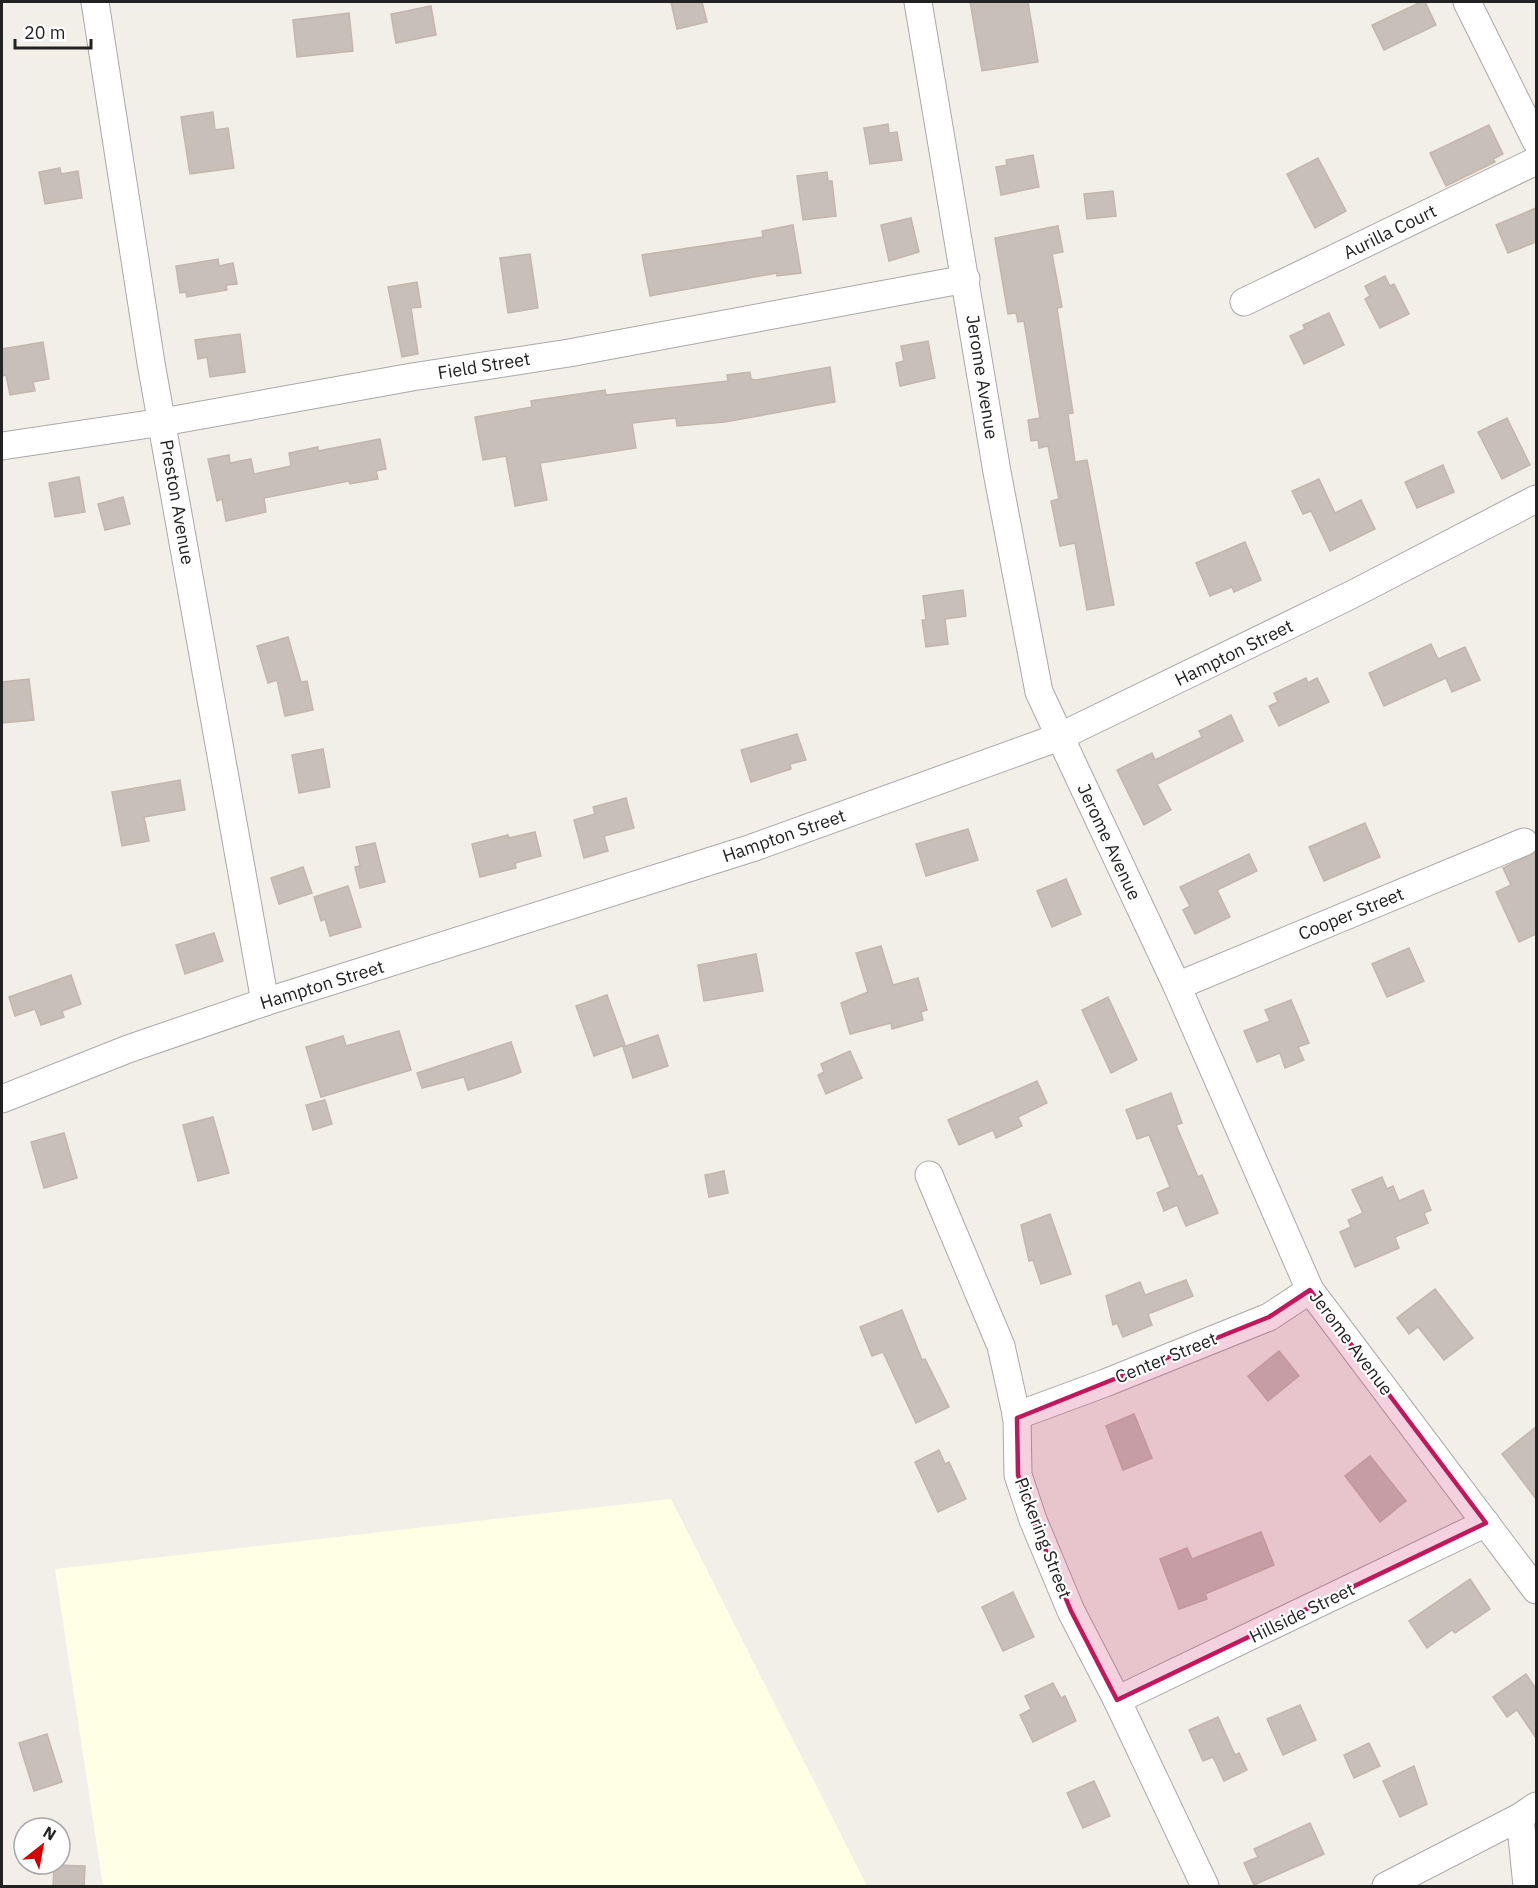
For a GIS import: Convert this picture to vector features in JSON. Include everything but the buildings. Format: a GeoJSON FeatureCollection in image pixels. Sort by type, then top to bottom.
{"type":"FeatureCollection","features":[{"type":"Feature","properties":{"kind":"street","name":"Preston Avenue"},"geometry":{"type":"LineString","coordinates":[[96,2],[151,363],[265,1002]]}},
{"type":"Feature","properties":{"kind":"street","name":"Jerome Avenue"},"geometry":{"type":"LineString","coordinates":[[918,2],[997,472],[1039,692],[1177,986],[1310,1290],[1536,1590]]}},
{"type":"Feature","properties":{"kind":"street"},"geometry":{"type":"LineString","coordinates":[[1467,2],[1536,141]]}},
{"type":"Feature","properties":{"kind":"street","name":"Aurilla Court"},"geometry":{"type":"LineString","coordinates":[[1244,302],[1536,162]]}},
{"type":"Feature","properties":{"kind":"street","name":"Field Street"},"geometry":{"type":"LineString","coordinates":[[2,446],[163,422],[411,377],[569,353],[966,279]]}},
{"type":"Feature","properties":{"kind":"street","name":"Hampton Street"},"geometry":{"type":"LineString","coordinates":[[2,1099],[117,1054],[265,1002],[752,848],[1059,737],[1319,610],[1536,499]]}},
{"type":"Feature","properties":{"kind":"street","name":"Cooper Street"},"geometry":{"type":"LineString","coordinates":[[1177,986],[1524,842]]}},
{"type":"Feature","properties":{"kind":"street","name":"Pickering Street"},"geometry":{"type":"LineString","coordinates":[[929,1175],[1001,1346],[1016,1416],[1018,1475],[1034,1520],[1071,1611],[1117,1700],[1205,1887]]}},
{"type":"Feature","properties":{"kind":"street","name":"Center Street"},"geometry":{"type":"LineString","coordinates":[[1016,1416],[1269,1317],[1310,1290]]}},
{"type":"Feature","properties":{"kind":"street","name":"Hillside Street"},"geometry":{"type":"LineString","coordinates":[[1117,1700],[1486,1523]]}},
{"type":"Feature","properties":{"kind":"street"},"geometry":{"type":"LineString","coordinates":[[1386,1887],[1528,1812],[1527,1887]]}},
{"type":"Feature","properties":{"kind":"highlighted area"},"geometry":{"type":"Polygon","coordinates":[[[1310,1290],[1486,1523],[1117,1700],[1071,1611],[1033,1520],[1018,1475],[1017,1418],[1269,1317],[1310,1290]]]}},
{"type":"Feature","properties":{"kind":"shaded area"},"geometry":{"type":"Polygon","coordinates":[[[671,1499],[867,1886],[103,1886],[55,1569],[671,1499]]]}}]}
